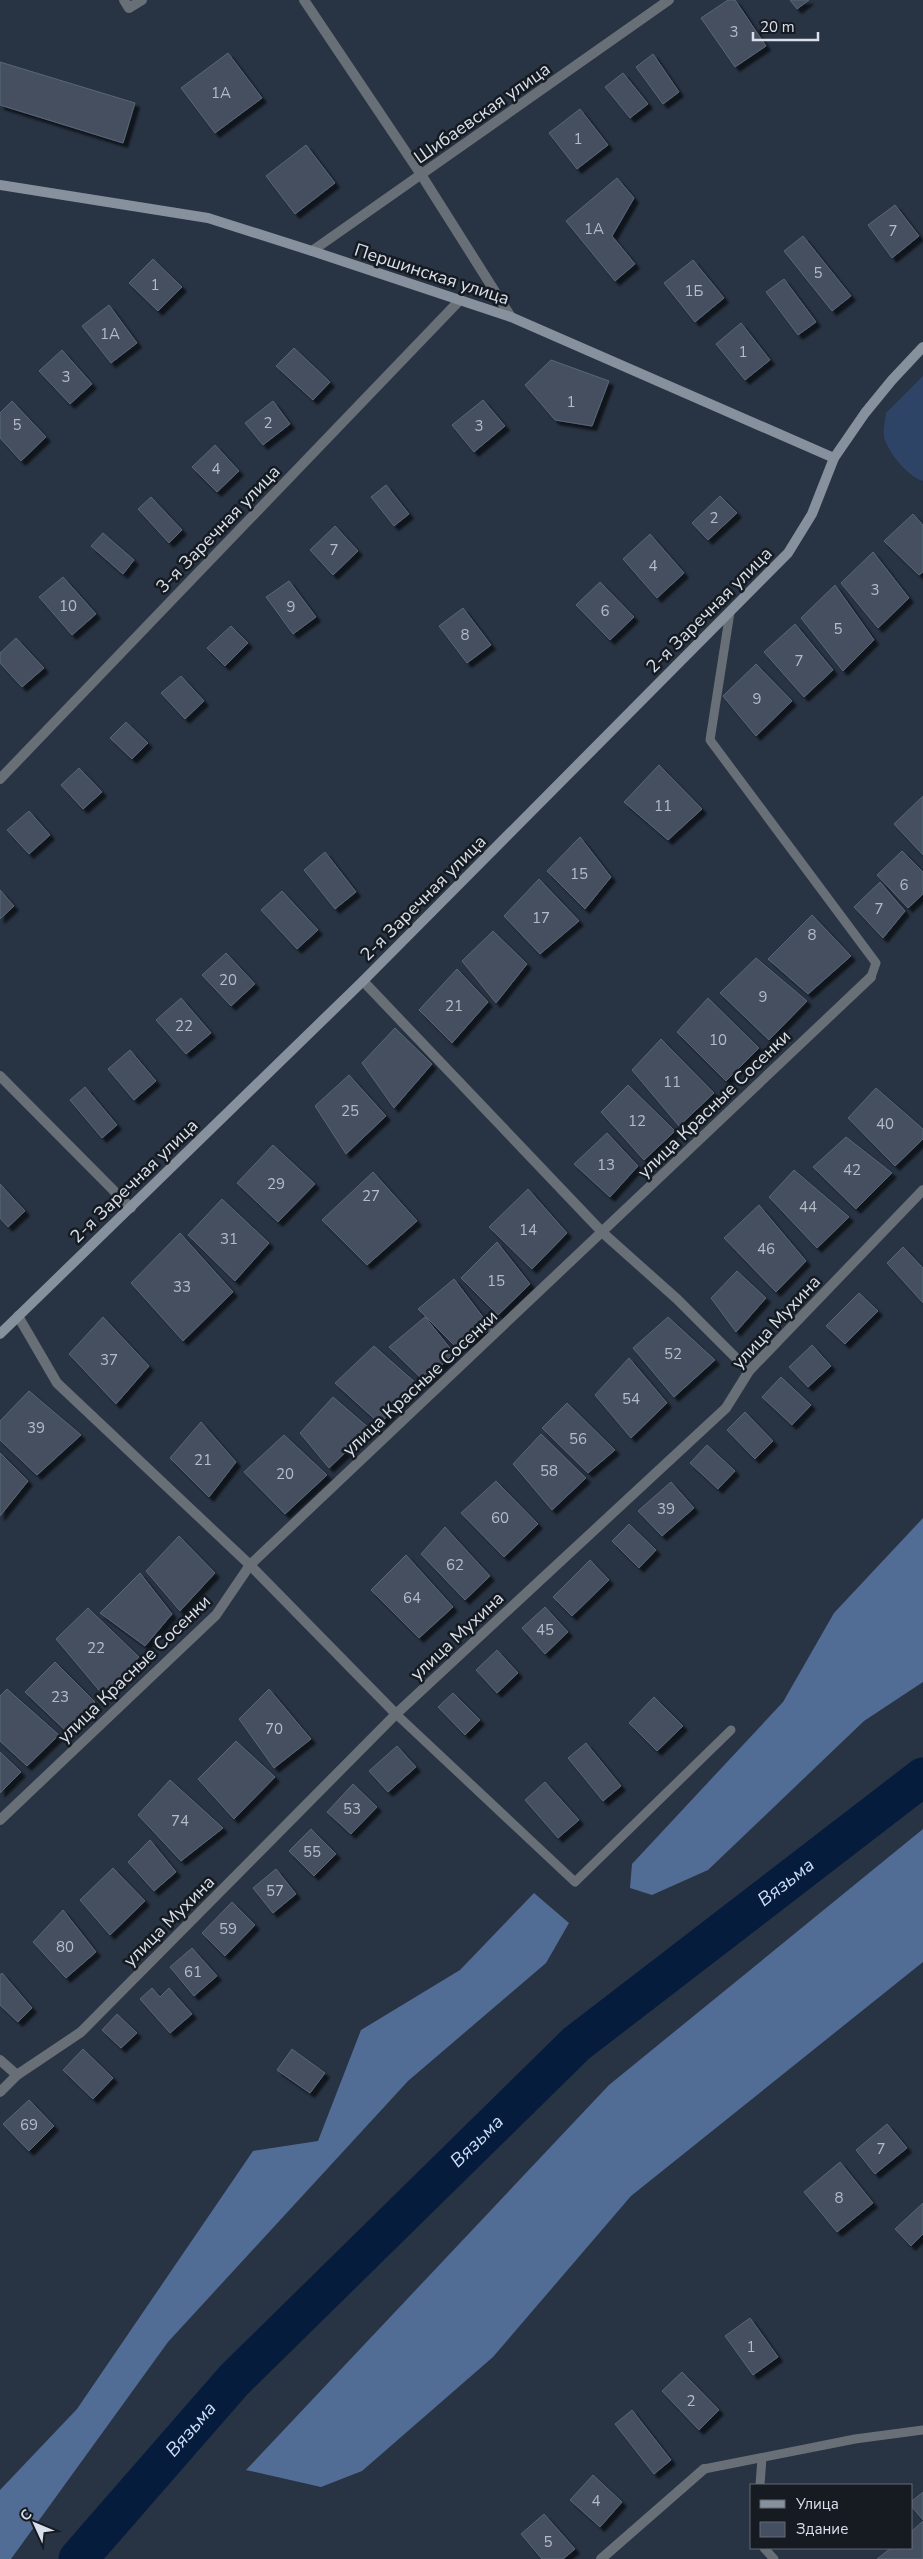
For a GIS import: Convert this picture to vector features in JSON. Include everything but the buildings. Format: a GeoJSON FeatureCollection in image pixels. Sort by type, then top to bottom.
{"type":"FeatureCollection","features":[{"type":"Feature","properties":{"kind":"main road","name":"Першинская улица"},"geometry":{"type":"LineString","coordinates":[[0,185],[208,218],[312,251],[511,317],[834,458]]}},
{"type":"Feature","properties":{"kind":"main road","name":"2-я Заречная улица"},"geometry":{"type":"LineString","coordinates":[[0,1334],[363,981],[788,553],[812,514],[834,458],[865,413],[892,380],[923,347]]}},
{"type":"Feature","properties":{"kind":"street"},"geometry":{"type":"LineString","coordinates":[[124,0],[129,8],[142,0]]}},
{"type":"Feature","properties":{"kind":"street"},"geometry":{"type":"LineString","coordinates":[[304,0],[422,176],[511,317]]}},
{"type":"Feature","properties":{"kind":"street","name":"Шибаевская улица"},"geometry":{"type":"LineString","coordinates":[[312,251],[422,176],[669,0]]}},
{"type":"Feature","properties":{"kind":"street","name":"3-я Заречная улица"},"geometry":{"type":"LineString","coordinates":[[0,779],[460,301]]}},
{"type":"Feature","properties":{"kind":"street","name":"улица Красные Сосенки"},"geometry":{"type":"LineString","coordinates":[[0,1820],[216,1614],[250,1565],[871,977]]}},
{"type":"Feature","properties":{"kind":"street"},"geometry":{"type":"LineString","coordinates":[[363,981],[602,1233],[677,1299],[749,1371]]}},
{"type":"Feature","properties":{"kind":"street"},"geometry":{"type":"LineString","coordinates":[[0,1076],[131,1208]]}},
{"type":"Feature","properties":{"kind":"street","name":"улица Мухина"},"geometry":{"type":"LineString","coordinates":[[0,2092],[17,2075],[81,2032],[396,1714],[726,1408],[749,1371],[923,1190]]}},
{"type":"Feature","properties":{"kind":"street"},"geometry":{"type":"LineString","coordinates":[[18,1316],[57,1383],[250,1565],[396,1714]]}},
{"type":"Feature","properties":{"kind":"street"},"geometry":{"type":"LineString","coordinates":[[0,2060],[17,2075]]}},
{"type":"Feature","properties":{"kind":"street"},"geometry":{"type":"LineString","coordinates":[[601,2559],[704,2469]]}},
{"type":"Feature","properties":{"kind":"lane"},"geometry":{"type":"LineString","coordinates":[[730,612],[710,740],[876,964],[871,977]]}},
{"type":"Feature","properties":{"kind":"lane"},"geometry":{"type":"LineString","coordinates":[[396,1714],[575,1882],[731,1730]]}},
{"type":"Feature","properties":{"kind":"lane"},"geometry":{"type":"LineString","coordinates":[[704,2469],[855,2439],[923,2430]]}},
{"type":"Feature","properties":{"kind":"lane"},"geometry":{"type":"LineString","coordinates":[[760,2484],[762,2458]]}},
{"type":"Feature","properties":{"kind":"lane"},"geometry":{"type":"LineString","coordinates":[[765,2549],[774,2559]]}},
{"type":"Feature","properties":{"kind":"shaded area"},"geometry":{"type":"Polygon","coordinates":[[[923,376],[923,481],[911,475],[899,463],[886,443],[884,431],[886,413],[923,376]]]}},
{"type":"Feature","properties":{"kind":"shaded area"},"geometry":{"type":"Polygon","coordinates":[[[923,1518],[923,1682],[864,1721],[708,1870],[652,1895],[630,1888],[632,1864],[783,1702],[834,1613],[923,1518]]]}},
{"type":"Feature","properties":{"kind":"shaded area"},"geometry":{"type":"Polygon","coordinates":[[[923,1829],[923,1962],[631,2196],[493,2357],[362,2471],[321,2487],[246,2470],[609,2085],[923,1829]]]}},
{"type":"Feature","properties":{"kind":"shaded area"},"geometry":{"type":"Polygon","coordinates":[[[534,1893],[569,1923],[546,1963],[408,2081],[168,2342],[11,2559],[0,2559],[0,2490],[77,2409],[253,2151],[318,2141],[361,2030],[460,1970],[534,1893]]]}},
{"type":"Feature","properties":{"kind":"waterway","name":"Вязьма"},"geometry":{"type":"LineString","coordinates":[[78,2559],[234,2380],[576,2044],[923,1777]]}}]}
